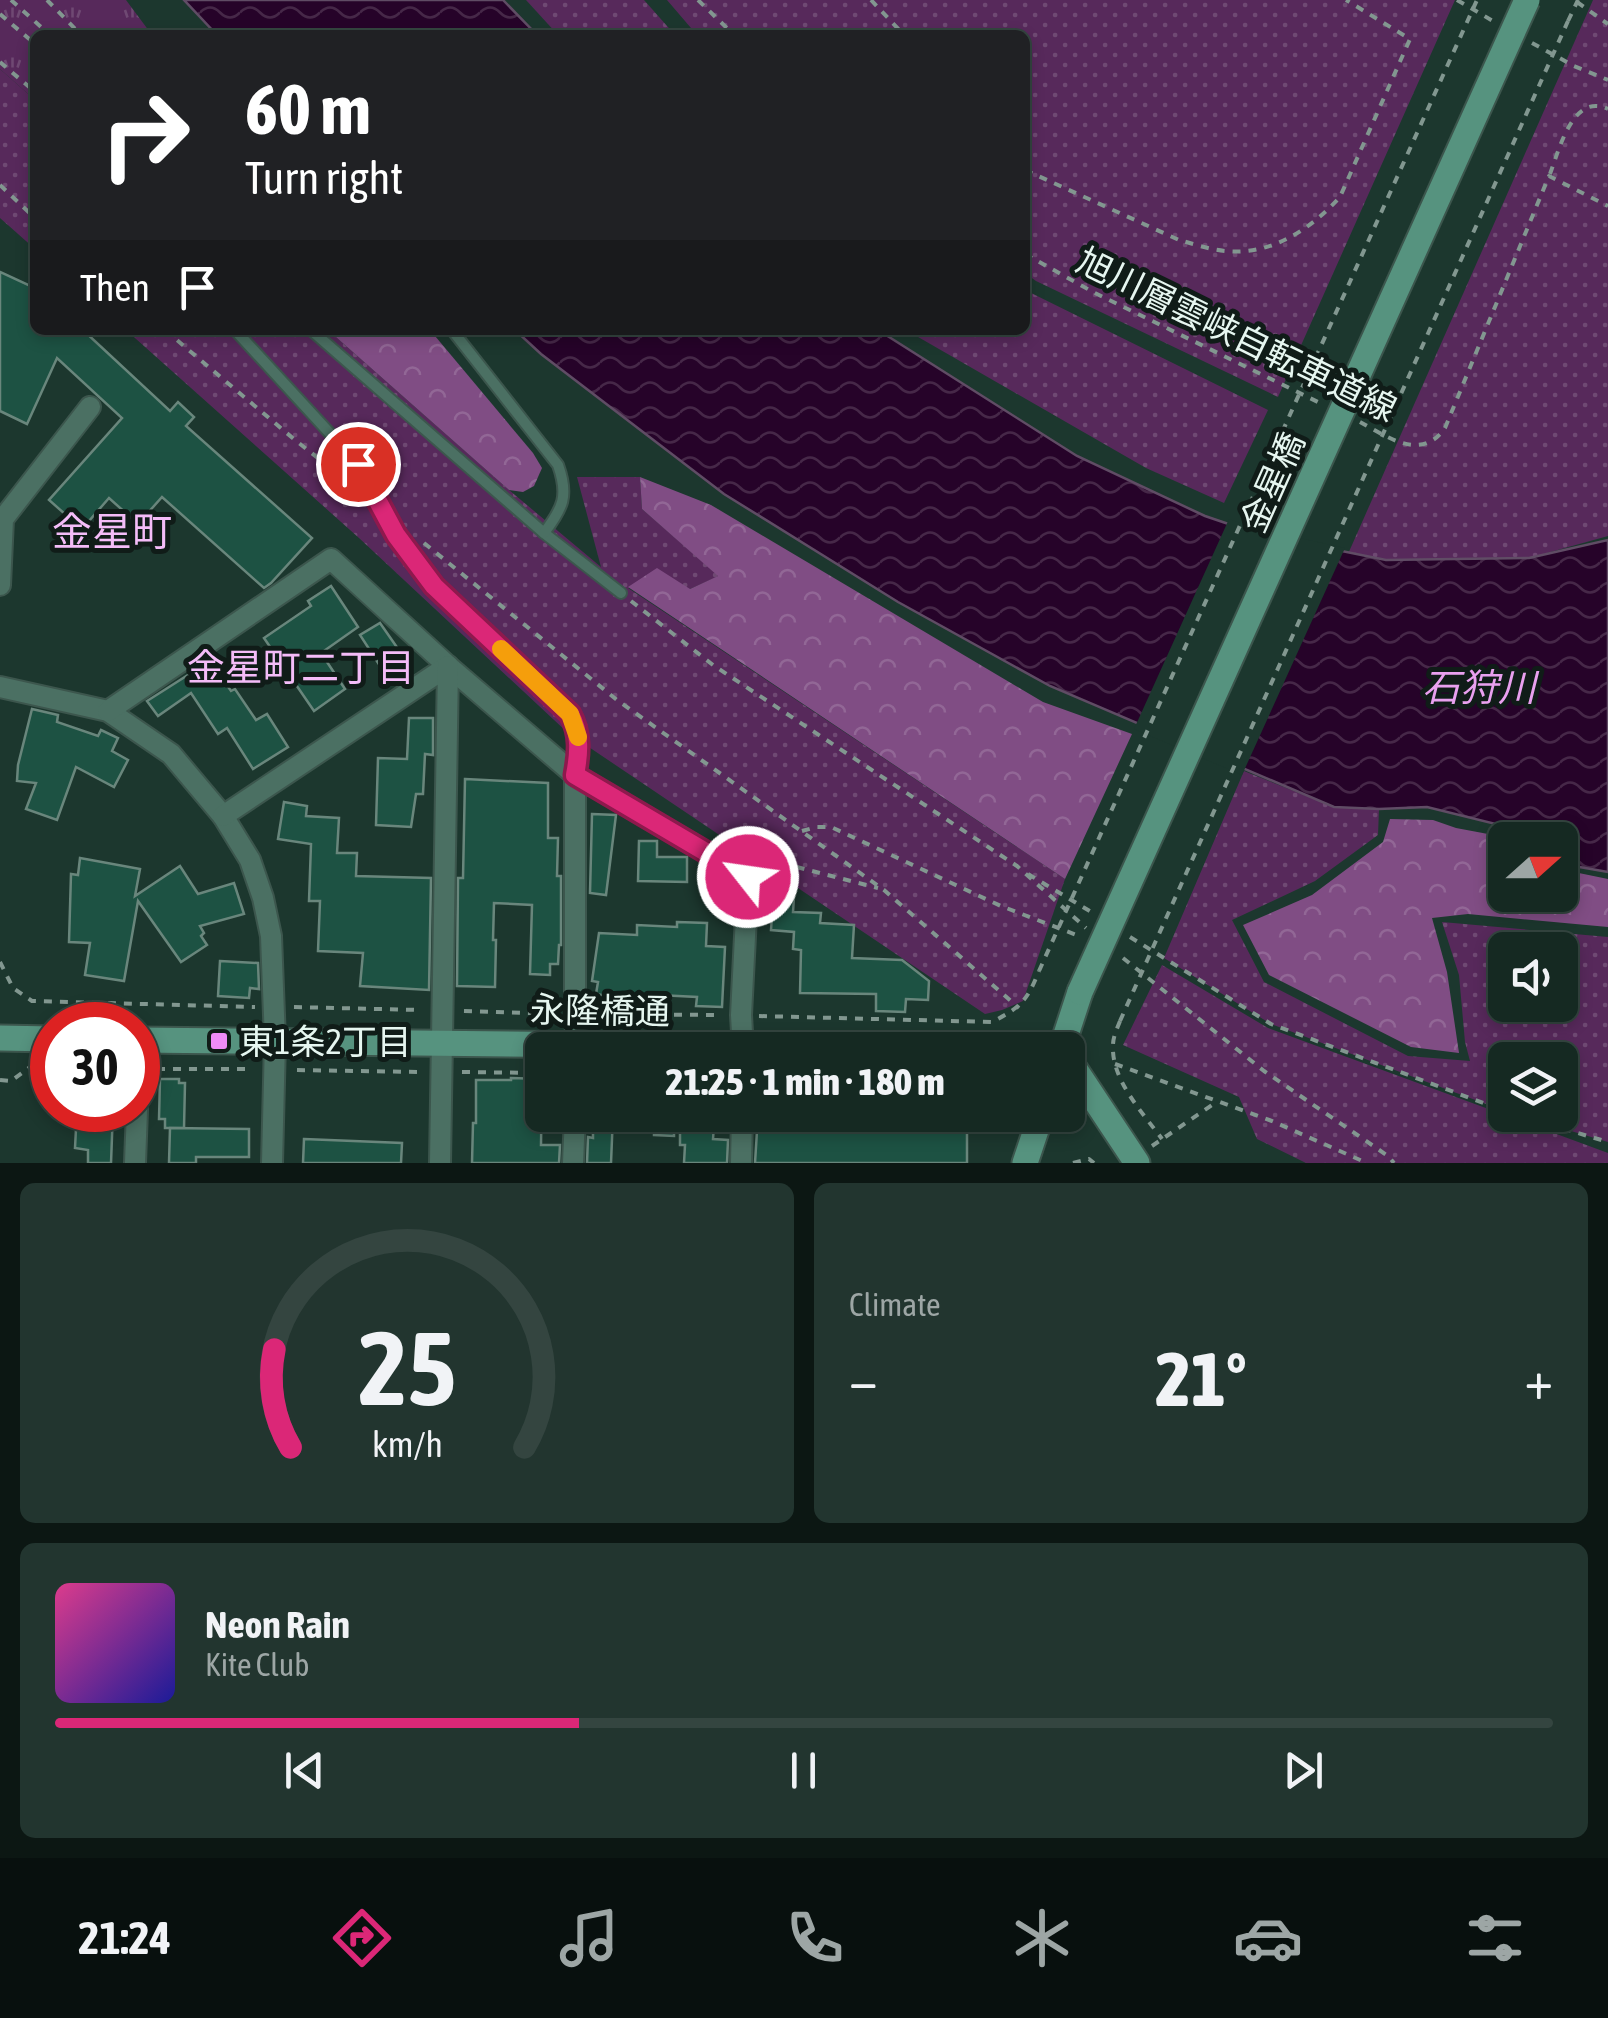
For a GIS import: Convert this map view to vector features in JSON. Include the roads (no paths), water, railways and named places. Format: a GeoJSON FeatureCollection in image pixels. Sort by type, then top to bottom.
{"type":"FeatureCollection","features":[{"type":"Feature","properties":{"kind":"main road","name":"金星橋"},"geometry":{"type":"LineString","coordinates":[[1068,1032],[1080,992],[1527,0]]}},
{"type":"Feature","properties":{"kind":"main road"},"geometry":{"type":"LineString","coordinates":[[0,1038],[30,1038]]}},
{"type":"Feature","properties":{"kind":"main road","name":"永隆橋通"},"geometry":{"type":"LineString","coordinates":[[160,1040],[525,1045]]}},
{"type":"Feature","properties":{"kind":"main road"},"geometry":{"type":"LineString","coordinates":[[1085,1084],[1136,1160]]}},
{"type":"Feature","properties":{"kind":"main road"},"geometry":{"type":"LineString","coordinates":[[1025,1163],[1035,1132]]}},
{"type":"Feature","properties":{"kind":"street"},"geometry":{"type":"LineString","coordinates":[[0,585],[3,519],[90,407]]}},
{"type":"Feature","properties":{"kind":"street"},"geometry":{"type":"LineString","coordinates":[[108,711],[331,559],[575,775],[748,877],[742,1032]]}},
{"type":"Feature","properties":{"kind":"street"},"geometry":{"type":"LineString","coordinates":[[223,816],[448,666]]}},
{"type":"Feature","properties":{"kind":"street"},"geometry":{"type":"LineString","coordinates":[[440,1163],[448,666]]}},
{"type":"Feature","properties":{"kind":"street"},"geometry":{"type":"LineString","coordinates":[[0,687],[108,711],[171,754],[223,816],[250,860],[271,936],[275,1040],[272,1163]]}},
{"type":"Feature","properties":{"kind":"street"},"geometry":{"type":"LineString","coordinates":[[575,775],[576,1032]]}},
{"type":"Feature","properties":{"kind":"street"},"geometry":{"type":"LineString","coordinates":[[135,1163],[136,1132]]}},
{"type":"Feature","properties":{"kind":"street"},"geometry":{"type":"LineString","coordinates":[[573,1163],[574,1132]]}},
{"type":"Feature","properties":{"kind":"street"},"geometry":{"type":"LineString","coordinates":[[741,1163],[742,1132]]}},
{"type":"Feature","properties":{"kind":"lane"},"geometry":{"type":"LineString","coordinates":[[240,335],[358,464],[396,535],[434,586],[570,714],[578,732],[575,775]]}},
{"type":"Feature","properties":{"kind":"lane"},"geometry":{"type":"LineString","coordinates":[[317,335],[620,593]]}},
{"type":"Feature","properties":{"kind":"lane"},"geometry":{"type":"LineString","coordinates":[[456,335],[558,466],[564,501],[544,532]]}},
{"type":"Feature","properties":{"kind":"water"},"geometry":{"type":"Polygon","coordinates":[[[184,0],[503,0],[532,30],[212,30],[184,0]]]}},
{"type":"Feature","properties":{"kind":"water","name":"石狩川"},"geometry":{"type":"Polygon","coordinates":[[[520,335],[886,335],[1077,456],[1205,516],[1258,534],[1386,560],[1529,558],[1608,540],[1608,872],[1578,867],[1578,822],[1488,822],[1427,807],[1334,807],[1050,686],[898,602],[724,494],[520,335]]]}},
{"type":"Feature","properties":{"kind":"place","name":"東1条2丁目"},"geometry":{"type":"Point","coordinates":[219,1041]}},
{"type":"Feature","properties":{"kind":"district","name":"金星町"},"geometry":{"type":"Point","coordinates":[112,531]}},
{"type":"Feature","properties":{"kind":"district","name":"金星町二丁目"},"geometry":{"type":"Point","coordinates":[301,667]}}]}
